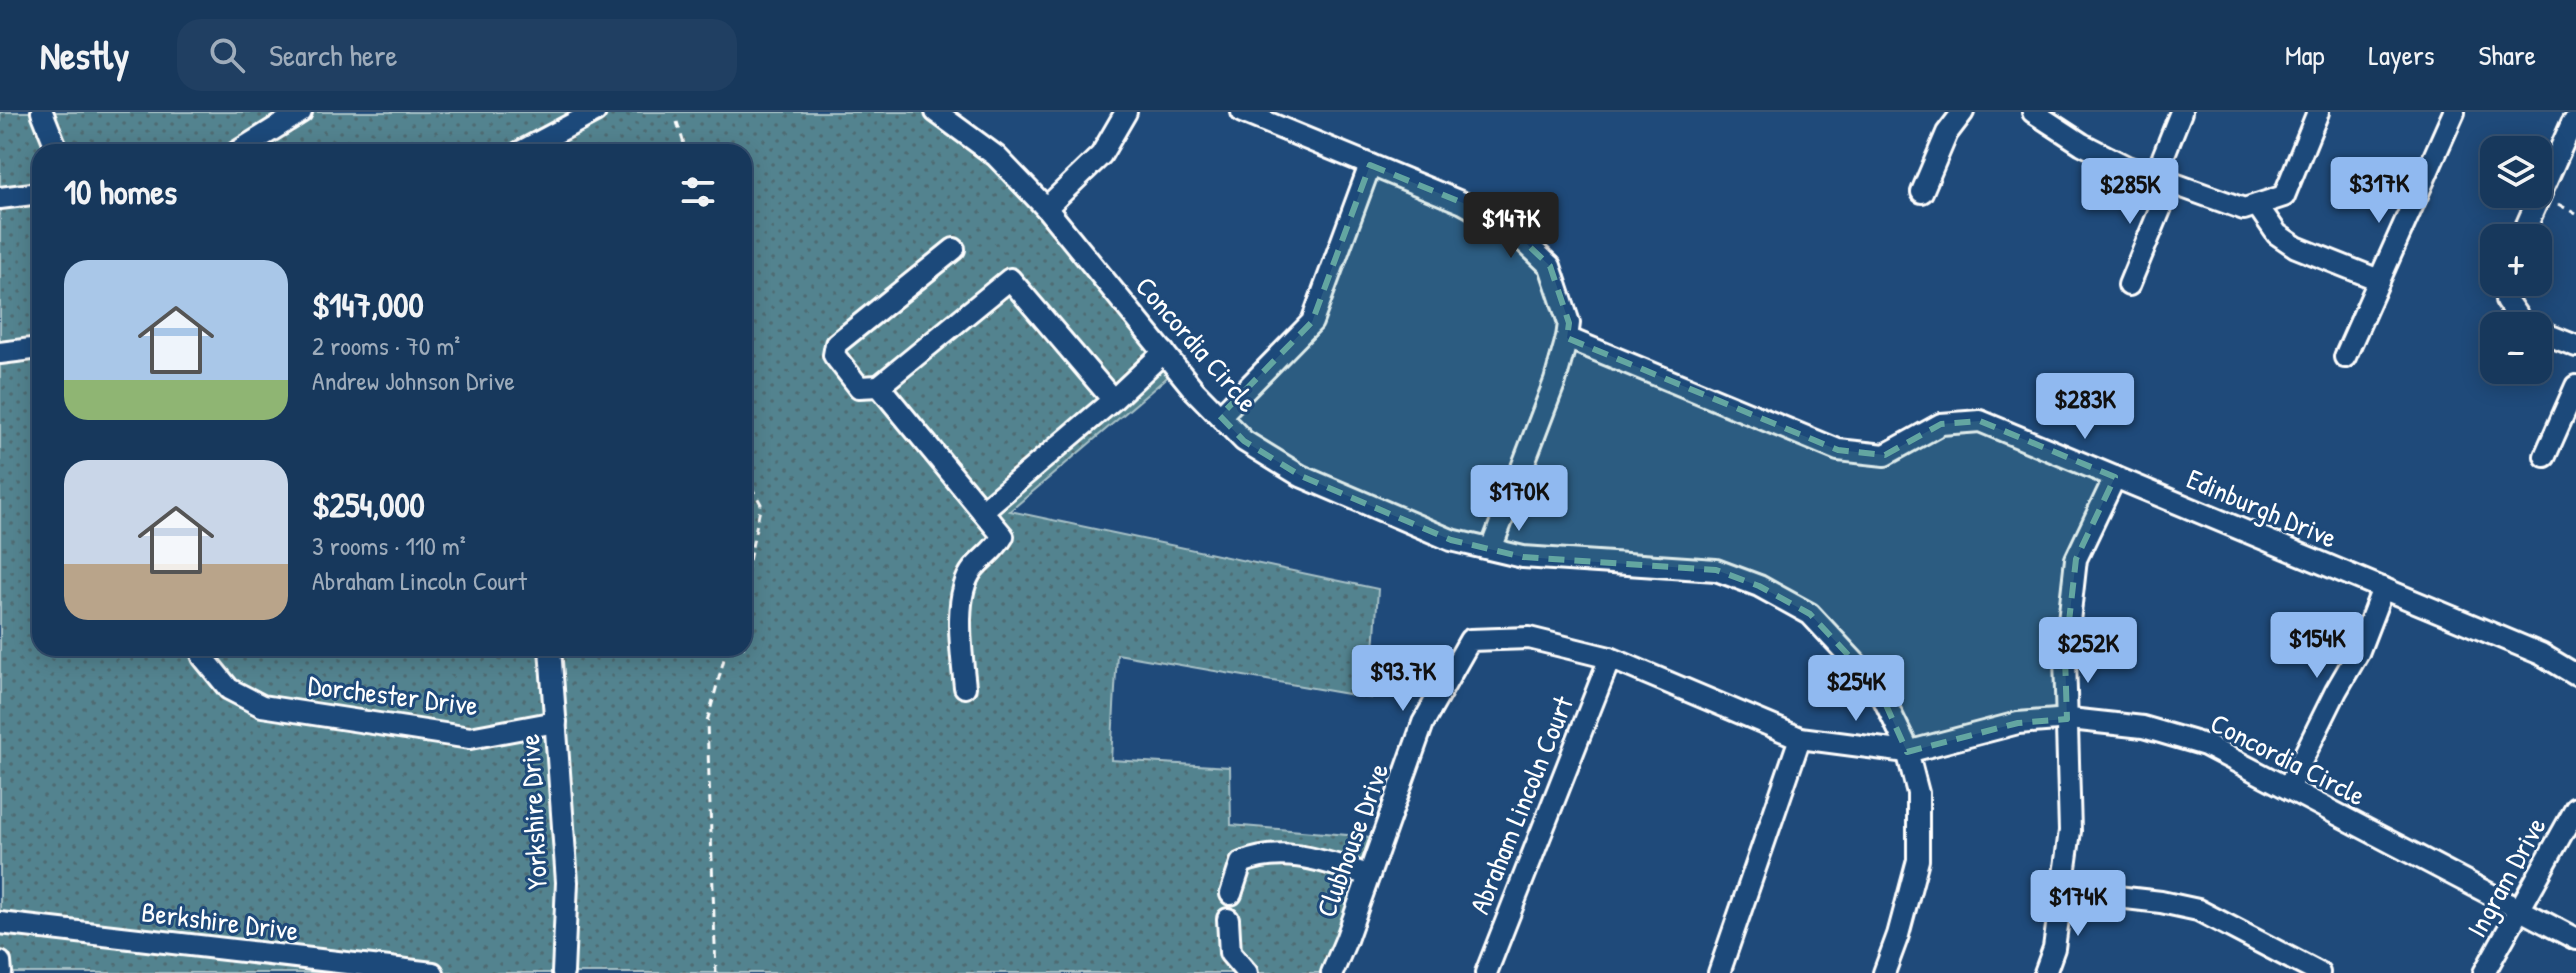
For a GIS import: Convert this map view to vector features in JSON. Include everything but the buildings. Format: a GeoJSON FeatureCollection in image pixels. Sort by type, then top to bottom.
{"type":"FeatureCollection","features":[{"type":"Feature","properties":{"kind":"street"},"geometry":{"type":"LineString","coordinates":[[42,112],[55,144]]}},
{"type":"Feature","properties":{"kind":"street"},"geometry":{"type":"LineString","coordinates":[[250,144],[301,112]]}},
{"type":"Feature","properties":{"kind":"street"},"geometry":{"type":"LineString","coordinates":[[535,144],[595,112]]}},
{"type":"Feature","properties":{"kind":"street","name":"Concordia Circle"},"geometry":{"type":"LineString","coordinates":[[936,112],[996,156],[1046,208],[1164,352],[1244,441],[1301,476],[1451,540],[1523,557],[1716,570],[1759,586],[1810,614],[1878,687],[1907,752],[1918,793],[1918,860],[1898,935],[1884,973]]}},
{"type":"Feature","properties":{"kind":"street"},"geometry":{"type":"LineString","coordinates":[[1046,208],[1101,155],[1126,112]]}},
{"type":"Feature","properties":{"kind":"street"},"geometry":{"type":"LineString","coordinates":[[1242,112],[1463,203],[1512,230],[1550,266],[1569,323],[1567,338],[1555,381],[1491,549]]}},
{"type":"Feature","properties":{"kind":"street"},"geometry":{"type":"LineString","coordinates":[[1922,192],[1947,133],[1963,112]]}},
{"type":"Feature","properties":{"kind":"street"},"geometry":{"type":"LineString","coordinates":[[2033,112],[2082,144],[2127,167],[2244,209],[2284,196],[2318,112]]}},
{"type":"Feature","properties":{"kind":"street"},"geometry":{"type":"LineString","coordinates":[[2129,285],[2181,112]]}},
{"type":"Feature","properties":{"kind":"street"},"geometry":{"type":"LineString","coordinates":[[2345,357],[2454,112]]}},
{"type":"Feature","properties":{"kind":"street"},"geometry":{"type":"LineString","coordinates":[[2527,224],[2572,123],[2576,121]]}},
{"type":"Feature","properties":{"kind":"street"},"geometry":{"type":"LineString","coordinates":[[1220,416],[1312,322],[1370,165]]}},
{"type":"Feature","properties":{"kind":"street"},"geometry":{"type":"LineString","coordinates":[[0,198],[32,194]]}},
{"type":"Feature","properties":{"kind":"street"},"geometry":{"type":"LineString","coordinates":[[2257,205],[2277,234],[2296,247],[2379,280]]}},
{"type":"Feature","properties":{"kind":"street"},"geometry":{"type":"LineString","coordinates":[[954,249],[836,344],[834,355],[859,387],[879,386],[1010,279],[1113,400]]}},
{"type":"Feature","properties":{"kind":"street"},"geometry":{"type":"LineString","coordinates":[[2552,337],[2576,346]]}},
{"type":"Feature","properties":{"kind":"street","name":"Edinburgh Drive"},"geometry":{"type":"LineString","coordinates":[[1567,338],[1838,450],[1885,455],[1941,424],[1980,421],[2541,654],[2576,675]]}},
{"type":"Feature","properties":{"kind":"street"},"geometry":{"type":"LineString","coordinates":[[0,353],[32,349]]}},
{"type":"Feature","properties":{"kind":"street"},"geometry":{"type":"LineString","coordinates":[[982,511],[1113,400],[1164,352]]}},
{"type":"Feature","properties":{"kind":"street"},"geometry":{"type":"LineString","coordinates":[[879,386],[1003,536],[997,547],[971,570],[964,591],[959,630],[965,687]]}},
{"type":"Feature","properties":{"kind":"street"},"geometry":{"type":"LineString","coordinates":[[2545,456],[2576,386]]}},
{"type":"Feature","properties":{"kind":"street"},"geometry":{"type":"LineString","coordinates":[[2045,973],[2054,948],[2070,831],[2065,657],[2076,559],[2115,477]]}},
{"type":"Feature","properties":{"kind":"street"},"geometry":{"type":"LineString","coordinates":[[2288,788],[2358,653],[2383,588]]}},
{"type":"Feature","properties":{"kind":"street","name":"Clubhouse Drive"},"geometry":{"type":"LineString","coordinates":[[1332,973],[1423,723],[1470,640],[1529,638],[1610,658]]}},
{"type":"Feature","properties":{"kind":"street","name":"Dorchester Drive"},"geometry":{"type":"LineString","coordinates":[[203,656],[229,689],[262,706],[470,738],[556,722]]}},
{"type":"Feature","properties":{"kind":"street","name":"Yorkshire Drive"},"geometry":{"type":"LineString","coordinates":[[551,656],[567,882],[563,973]]}},
{"type":"Feature","properties":{"kind":"street"},"geometry":{"type":"LineString","coordinates":[[1610,658],[1800,738],[1907,752]]}},
{"type":"Feature","properties":{"kind":"street","name":"Abraham Lincoln Court"},"geometry":{"type":"LineString","coordinates":[[1486,973],[1610,658]]}},
{"type":"Feature","properties":{"kind":"street","name":"Concordia Circle"},"geometry":{"type":"LineString","coordinates":[[1907,752],[2018,723],[2067,719],[2143,727],[2205,745],[2576,939]]}},
{"type":"Feature","properties":{"kind":"street"},"geometry":{"type":"LineString","coordinates":[[1719,973],[1800,738]]}},
{"type":"Feature","properties":{"kind":"street","name":"Ingram Drive"},"geometry":{"type":"LineString","coordinates":[[2484,973],[2576,808]]}},
{"type":"Feature","properties":{"kind":"street"},"geometry":{"type":"LineString","coordinates":[[1231,894],[1241,863],[1262,855],[1312,857],[1369,875]]}},
{"type":"Feature","properties":{"kind":"street"},"geometry":{"type":"LineString","coordinates":[[2064,891],[2161,902],[2198,910],[2319,973]]}},
{"type":"Feature","properties":{"kind":"street"},"geometry":{"type":"LineString","coordinates":[[1228,919],[1230,953],[1247,973]]}},
{"type":"Feature","properties":{"kind":"street","name":"Berkshire Drive"},"geometry":{"type":"LineString","coordinates":[[0,923],[433,973]]}},
{"type":"Feature","properties":{"kind":"street"},"geometry":{"type":"LineString","coordinates":[[0,962],[1,973]]}},
{"type":"Feature","properties":{"kind":"path"},"geometry":{"type":"LineString","coordinates":[[677,122],[684,144]]}},
{"type":"Feature","properties":{"kind":"path"},"geometry":{"type":"LineString","coordinates":[[752,488],[761,504],[752,547]]}},
{"type":"Feature","properties":{"kind":"path"},"geometry":{"type":"LineString","coordinates":[[716,973],[707,722],[725,656]]}},
{"type":"Feature","properties":{"kind":"highlighted area"},"geometry":{"type":"Polygon","coordinates":[[[1370,165],[1463,203],[1512,230],[1550,266],[1569,323],[1567,338],[1838,450],[1885,455],[1941,424],[1980,421],[2115,477],[2076,559],[2065,657],[2067,719],[2018,723],[1907,752],[1878,687],[1810,614],[1759,586],[1716,570],[1523,557],[1451,540],[1301,476],[1244,441],[1220,416],[1312,322],[1370,165]]]}},
{"type":"Feature","properties":{"kind":"green space"},"geometry":{"type":"Polygon","coordinates":[[[0,112],[935,112],[1131,306],[1178,368],[1010,511],[1378,589],[1371,698],[1117,654],[1111,760],[1230,767],[1231,825],[1381,838],[1324,973],[0,973],[0,112]]]}}]}
